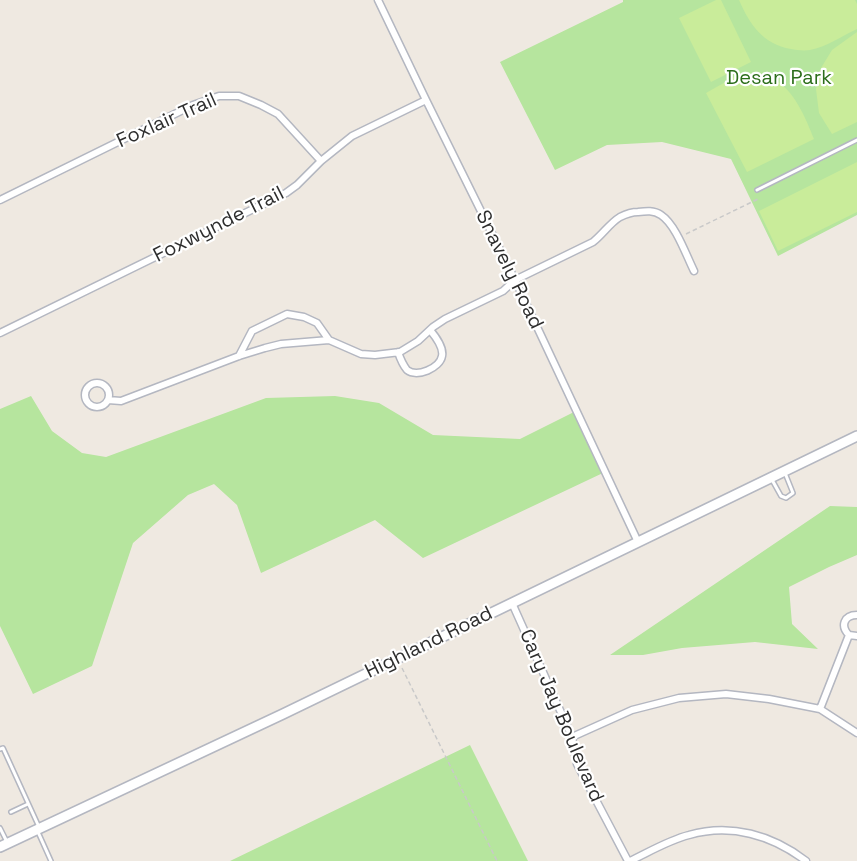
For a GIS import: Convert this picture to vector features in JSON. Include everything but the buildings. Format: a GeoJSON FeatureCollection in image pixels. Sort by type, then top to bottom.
{"type":"FeatureCollection","features":[{"type":"Feature","properties":{"kind":"street","name":"Snavely Road"},"geometry":{"type":"LineString","coordinates":[[378,0],[515,280],[638,542]]}},
{"type":"Feature","properties":{"kind":"street","name":"Foxlair Trail"},"geometry":{"type":"LineString","coordinates":[[0,200],[193,105],[219,96],[240,96],[278,114],[321,161]]}},
{"type":"Feature","properties":{"kind":"street","name":"Foxwynde Trail"},"geometry":{"type":"LineString","coordinates":[[0,333],[286,193],[352,136],[426,100]]}},
{"type":"Feature","properties":{"kind":"street"},"geometry":{"type":"LineString","coordinates":[[108,400],[121,401],[238,356],[281,344],[329,340],[361,354],[398,352],[418,341],[445,320],[503,291],[515,280],[593,242],[612,223],[623,215],[634,212],[650,211],[661,215],[672,226],[694,271]]}},
{"type":"Feature","properties":{"kind":"street"},"geometry":{"type":"LineString","coordinates":[[238,356],[252,330],[287,314],[304,317],[317,324],[329,340]]}},
{"type":"Feature","properties":{"kind":"street"},"geometry":{"type":"LineString","coordinates":[[398,352],[409,371],[419,373],[436,366],[442,357],[442,351],[430,330]]}},
{"type":"Feature","properties":{"kind":"street","name":"Highland Road"},"geometry":{"type":"LineString","coordinates":[[4,846],[857,436]]}},
{"type":"Feature","properties":{"kind":"street","name":"Cary Jay Boulevard"},"geometry":{"type":"LineString","coordinates":[[513,603],[572,736],[577,764],[629,861]]}},
{"type":"Feature","properties":{"kind":"street"},"geometry":{"type":"LineString","coordinates":[[857,615],[850,615],[844,623],[844,630],[849,635],[857,636]]}},
{"type":"Feature","properties":{"kind":"street"},"geometry":{"type":"LineString","coordinates":[[820,710],[849,635]]}},
{"type":"Feature","properties":{"kind":"street"},"geometry":{"type":"LineString","coordinates":[[572,736],[632,710],[679,698],[726,694],[769,699],[820,710],[857,733]]}},
{"type":"Feature","properties":{"kind":"street"},"geometry":{"type":"LineString","coordinates":[[629,861],[690,834],[722,830],[746,832],[773,840],[806,861]]}},
{"type":"Feature","properties":{"kind":"lane"},"geometry":{"type":"LineString","coordinates":[[757,190],[857,140]]}},
{"type":"Feature","properties":{"kind":"lane"},"geometry":{"type":"LineString","coordinates":[[770,478],[781,496],[786,498],[793,493],[784,471]]}},
{"type":"Feature","properties":{"kind":"lane"},"geometry":{"type":"LineString","coordinates":[[0,749],[3,748],[39,830],[51,860],[46,861]]}},
{"type":"Feature","properties":{"kind":"lane"},"geometry":{"type":"LineString","coordinates":[[11,812],[28,804]]}},
{"type":"Feature","properties":{"kind":"lane"},"geometry":{"type":"LineString","coordinates":[[0,828],[4,846]]}},
{"type":"Feature","properties":{"kind":"path"},"geometry":{"type":"LineString","coordinates":[[678,238],[758,199],[757,190]]}},
{"type":"Feature","properties":{"kind":"path"},"geometry":{"type":"LineString","coordinates":[[397,659],[497,861]]}},
{"type":"Feature","properties":{"kind":"green space","name":"Desan Park"},"geometry":{"type":"Polygon","coordinates":[[[623,0],[857,0],[857,215],[778,256],[731,159],[662,142],[607,145],[555,170],[500,62],[623,0]]]}},
{"type":"Feature","properties":{"kind":"green space"},"geometry":{"type":"Polygon","coordinates":[[[716,0],[721,0],[751,62],[711,82],[679,18],[716,0]]]}},
{"type":"Feature","properties":{"kind":"green space"},"geometry":{"type":"Polygon","coordinates":[[[739,0],[855,0],[857,29],[816,49],[791,49],[765,38],[748,18],[739,0]]]}},
{"type":"Feature","properties":{"kind":"green space"},"geometry":{"type":"Polygon","coordinates":[[[857,32],[857,122],[832,134],[819,113],[816,89],[821,68],[832,50],[857,32]]]}},
{"type":"Feature","properties":{"kind":"green space"},"geometry":{"type":"Polygon","coordinates":[[[754,75],[771,78],[787,90],[798,105],[814,139],[747,172],[706,93],[736,76],[754,75]]]}},
{"type":"Feature","properties":{"kind":"green space"},"geometry":{"type":"Polygon","coordinates":[[[857,162],[857,212],[778,251],[759,211],[857,162]]]}},
{"type":"Feature","properties":{"kind":"green space"},"geometry":{"type":"Polygon","coordinates":[[[31,396],[52,431],[82,453],[106,457],[266,398],[335,396],[379,403],[433,435],[520,439],[576,411],[605,472],[423,558],[375,520],[261,573],[237,505],[214,484],[188,495],[133,543],[92,666],[33,694],[0,626],[0,409],[31,396]]]}},
{"type":"Feature","properties":{"kind":"green space"},"geometry":{"type":"Polygon","coordinates":[[[830,506],[857,507],[857,555],[789,587],[792,624],[818,649],[755,642],[682,648],[643,655],[610,655],[830,506]]]}},
{"type":"Feature","properties":{"kind":"green space"},"geometry":{"type":"Polygon","coordinates":[[[470,745],[528,861],[230,861],[470,745]]]}}]}
